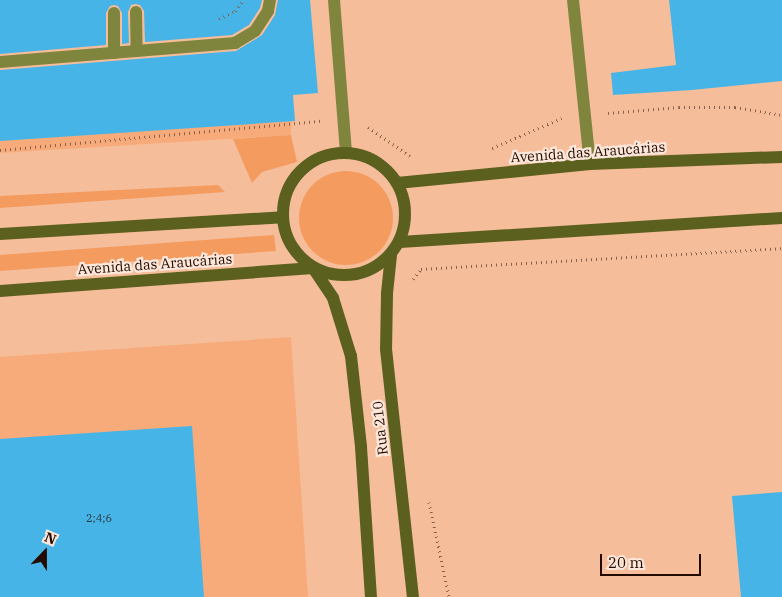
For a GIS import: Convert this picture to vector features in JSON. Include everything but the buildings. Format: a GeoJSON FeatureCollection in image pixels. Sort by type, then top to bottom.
{"type":"FeatureCollection","features":[{"type":"Feature","properties":{"kind":"main road"},"geometry":{"type":"LineString","coordinates":[[346,153],[366,157],[384,167],[398,183],[404,197],[406,212],[400,242],[391,255],[375,268],[354,275],[333,275],[313,268],[297,255],[286,237],[282,217],[284,197],[293,179],[308,164],[326,156],[346,153]]}},
{"type":"Feature","properties":{"kind":"main road","name":"Avenida das Araucárias"},"geometry":{"type":"LineString","coordinates":[[398,183],[590,164],[782,157]]}},
{"type":"Feature","properties":{"kind":"main road"},"geometry":{"type":"LineString","coordinates":[[0,234],[282,217]]}},
{"type":"Feature","properties":{"kind":"main road"},"geometry":{"type":"LineString","coordinates":[[400,242],[782,218]]}},
{"type":"Feature","properties":{"kind":"main road","name":"Rua 210"},"geometry":{"type":"LineString","coordinates":[[391,255],[387,294],[386,349],[413,597]]}},
{"type":"Feature","properties":{"kind":"main road","name":"Avenida das Araucárias"},"geometry":{"type":"LineString","coordinates":[[0,290],[313,268]]}},
{"type":"Feature","properties":{"kind":"main road","name":"Rua 210"},"geometry":{"type":"LineString","coordinates":[[313,268],[334,298],[351,356],[361,447],[371,597]]}},
{"type":"Feature","properties":{"kind":"street"},"geometry":{"type":"LineString","coordinates":[[0,62],[235,43],[255,31],[268,11],[270,0]]}},
{"type":"Feature","properties":{"kind":"street"},"geometry":{"type":"LineString","coordinates":[[334,0],[346,153]]}},
{"type":"Feature","properties":{"kind":"street"},"geometry":{"type":"LineString","coordinates":[[573,0],[590,164]]}},
{"type":"Feature","properties":{"kind":"street"},"geometry":{"type":"LineString","coordinates":[[136,12],[137,51]]}},
{"type":"Feature","properties":{"kind":"street"},"geometry":{"type":"LineString","coordinates":[[114,13],[114,52]]}},
{"type":"Feature","properties":{"kind":"path"},"geometry":{"type":"LineString","coordinates":[[216,20],[235,12],[243,0]]}},
{"type":"Feature","properties":{"kind":"path"},"geometry":{"type":"LineString","coordinates":[[613,112],[679,107],[735,107],[782,115]]}},
{"type":"Feature","properties":{"kind":"path"},"geometry":{"type":"LineString","coordinates":[[0,150],[358,117],[377,135],[416,159]]}},
{"type":"Feature","properties":{"kind":"path"},"geometry":{"type":"LineString","coordinates":[[487,151],[515,137],[562,118]]}},
{"type":"Feature","properties":{"kind":"path"},"geometry":{"type":"LineString","coordinates":[[410,283],[421,269],[782,248]]}},
{"type":"Feature","properties":{"kind":"path"},"geometry":{"type":"LineString","coordinates":[[428,497],[449,597]]}},
{"type":"Feature","properties":{"kind":"shaded area"},"geometry":{"type":"Polygon","coordinates":[[[0,72],[292,98],[291,135],[0,153],[0,72]]]}},
{"type":"Feature","properties":{"kind":"shaded area"},"geometry":{"type":"Polygon","coordinates":[[[291,135],[297,162],[262,172],[252,183],[233,139],[291,135]]]}},
{"type":"Feature","properties":{"kind":"shaded area"},"geometry":{"type":"Polygon","coordinates":[[[346,171],[364,175],[379,185],[389,200],[393,218],[389,236],[379,251],[364,261],[346,265],[328,261],[313,251],[303,236],[299,218],[303,200],[313,185],[328,175],[346,171]]]}},
{"type":"Feature","properties":{"kind":"shaded area"},"geometry":{"type":"Polygon","coordinates":[[[218,185],[225,192],[0,208],[0,196],[218,185]]]}},
{"type":"Feature","properties":{"kind":"shaded area"},"geometry":{"type":"Polygon","coordinates":[[[274,235],[276,251],[0,271],[0,255],[274,235]]]}},
{"type":"Feature","properties":{"kind":"shaded area"},"geometry":{"type":"Polygon","coordinates":[[[291,337],[308,597],[0,597],[0,357],[291,337]]]}}]}
